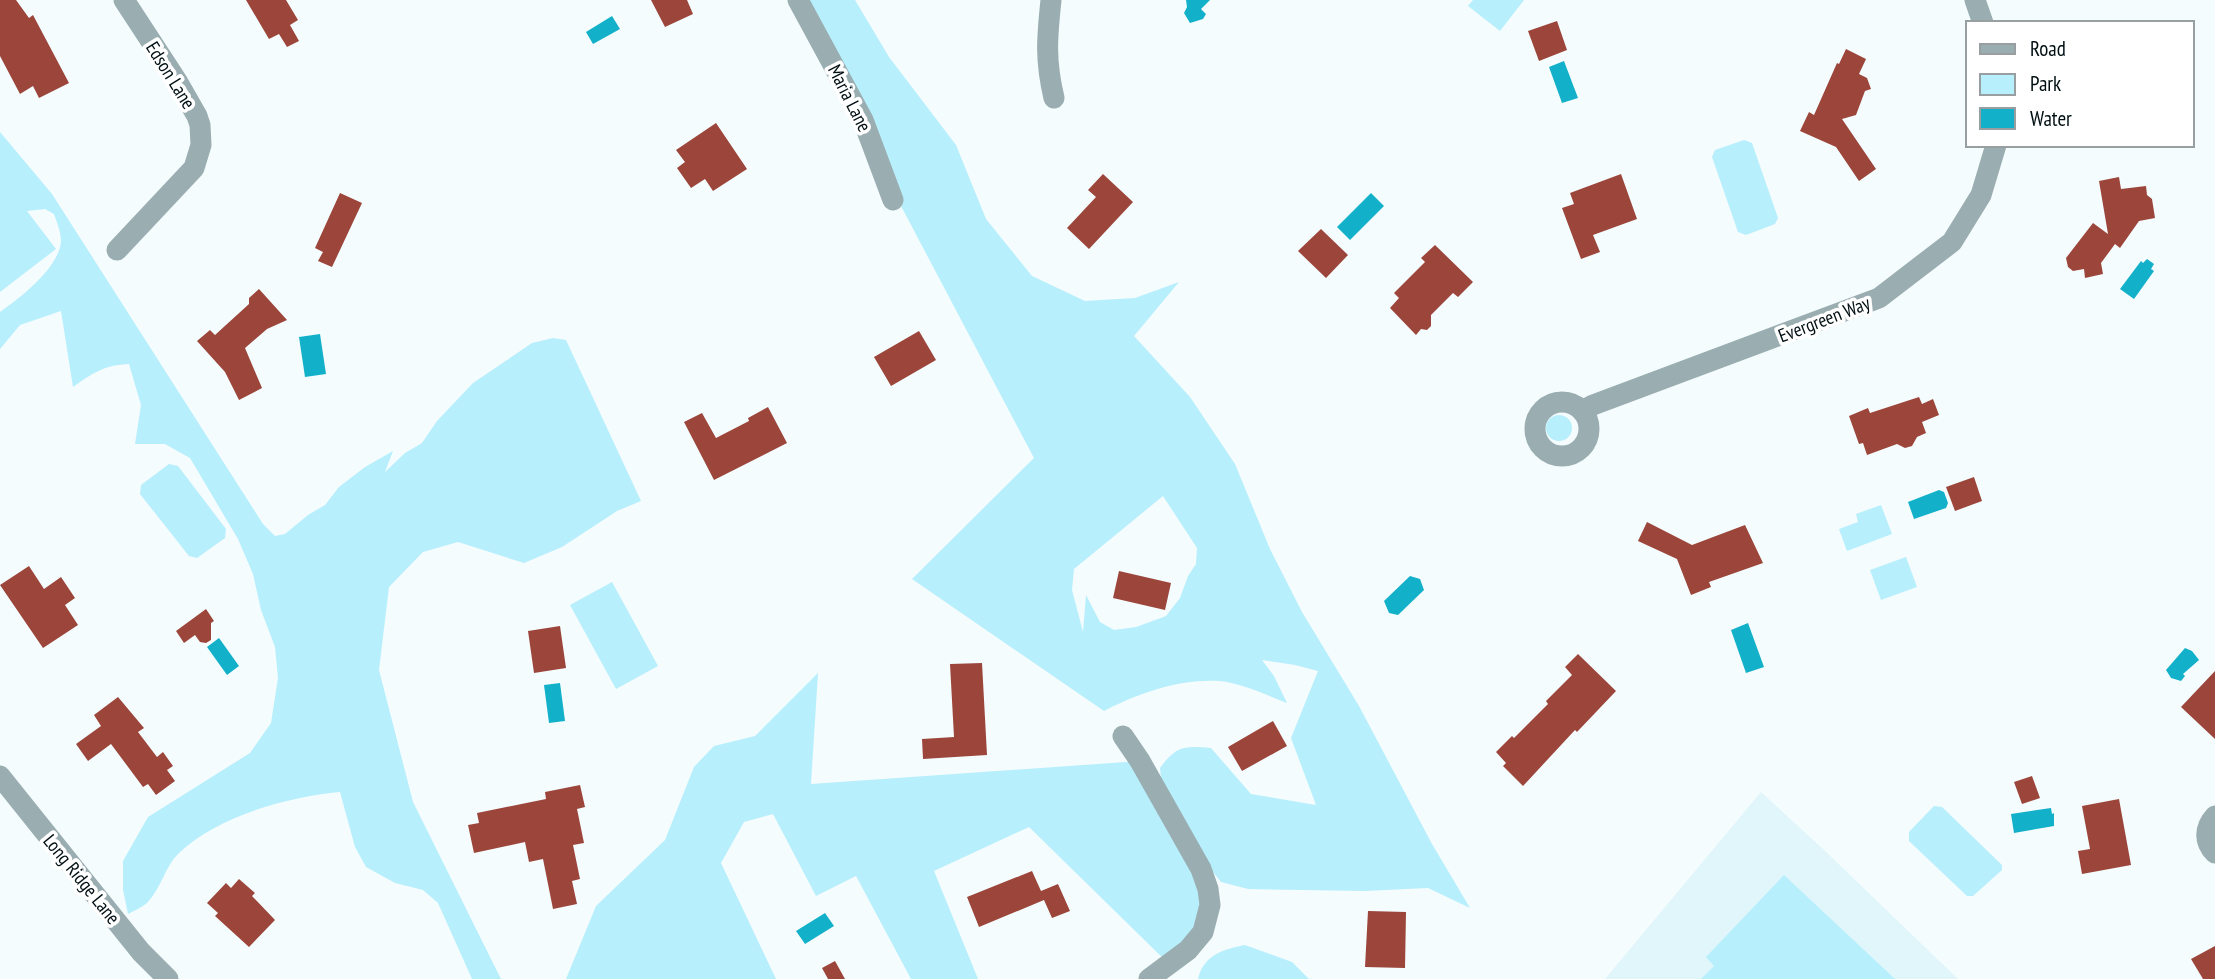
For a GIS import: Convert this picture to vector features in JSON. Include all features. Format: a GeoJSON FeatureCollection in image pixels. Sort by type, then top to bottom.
{"type":"FeatureCollection","features":[{"type":"Feature","properties":{"kind":"street","name":"Edson Lane"},"geometry":{"type":"LineString","coordinates":[[117,250],[194,168],[201,145],[197,116],[124,0]]}},
{"type":"Feature","properties":{"kind":"street","name":"Maria Lane"},"geometry":{"type":"LineString","coordinates":[[798,0],[863,120],[893,200]]}},
{"type":"Feature","properties":{"kind":"street"},"geometry":{"type":"LineString","coordinates":[[1051,0],[1046,46],[1047,68],[1054,98]]}},
{"type":"Feature","properties":{"kind":"street"},"geometry":{"type":"LineString","coordinates":[[1975,0],[1982,21]]}},
{"type":"Feature","properties":{"kind":"street","name":"Evergreen Way"},"geometry":{"type":"LineString","coordinates":[[1582,411],[1879,298],[1952,242],[1981,195],[1995,147]]}},
{"type":"Feature","properties":{"kind":"street"},"geometry":{"type":"LineString","coordinates":[[1123,736],[1201,869],[1209,897],[1203,932],[1188,950],[1149,979]]}},
{"type":"Feature","properties":{"kind":"street","name":"Long Ridge Lane"},"geometry":{"type":"LineString","coordinates":[[0,776],[141,952],[167,979]]}},
{"type":"Feature","properties":{"kind":"street"},"geometry":{"type":"LineString","coordinates":[[2215,816],[2206,835],[2209,846],[2215,853]]}},
{"type":"Feature","properties":{"kind":"shaded area"},"geometry":{"type":"Polygon","coordinates":[[[1761,792],[1823,849],[1958,979],[1605,979],[1761,792]]]}},
{"type":"Feature","properties":{"kind":"green space"},"geometry":{"type":"Polygon","coordinates":[[[798,0],[855,0],[889,57],[956,145],[986,219],[1032,276],[1085,301],[1135,298],[1179,282],[1134,336],[1190,397],[1235,464],[1270,549],[1302,612],[1359,706],[1432,844],[1470,908],[1428,888],[1365,891],[1248,889],[1221,882],[1209,867],[1163,794],[1160,768],[1171,755],[1182,749],[1211,748],[1251,794],[1316,805],[1291,738],[1318,671],[1262,660],[1274,676],[1287,703],[1236,684],[1204,681],[1160,688],[1104,711],[912,579],[1034,458],[882,170],[798,0]],[[1163,496],[1074,569],[1072,590],[1083,632],[1086,595],[1100,622],[1114,630],[1136,627],[1166,616],[1180,598],[1188,576],[1196,564],[1197,548],[1163,496]]]}},
{"type":"Feature","properties":{"kind":"green space"},"geometry":{"type":"Polygon","coordinates":[[[1473,0],[1524,0],[1500,31],[1468,6],[1473,0]]]}},
{"type":"Feature","properties":{"kind":"green space"},"geometry":{"type":"Polygon","coordinates":[[[0,132],[52,194],[263,524],[275,536],[285,534],[325,505],[339,487],[365,467],[393,451],[385,472],[405,453],[422,443],[437,421],[473,383],[532,343],[553,338],[566,340],[641,501],[617,511],[562,547],[524,563],[458,542],[423,552],[389,587],[379,670],[413,802],[501,979],[472,979],[438,903],[423,890],[395,883],[366,867],[355,847],[340,792],[298,798],[254,810],[213,829],[179,853],[152,897],[128,914],[123,890],[123,861],[148,817],[250,753],[271,723],[278,678],[275,647],[261,610],[253,574],[238,539],[190,458],[165,444],[135,444],[141,405],[129,364],[99,371],[73,387],[61,311],[20,325],[0,349],[0,312],[27,291],[46,271],[59,251],[61,241],[54,214],[45,209],[27,211],[56,249],[0,292],[0,132]]]}},
{"type":"Feature","properties":{"kind":"green space"},"geometry":{"type":"Polygon","coordinates":[[[1744,140],[1752,143],[1778,218],[1775,224],[1746,235],[1738,232],[1712,157],[1715,150],[1744,140]]]}},
{"type":"Feature","properties":{"kind":"green space"},"geometry":{"type":"Polygon","coordinates":[[[1559,415],[1568,419],[1572,428],[1568,437],[1559,441],[1550,437],[1546,428],[1550,419],[1559,415]]]}},
{"type":"Feature","properties":{"kind":"green space"},"geometry":{"type":"Polygon","coordinates":[[[169,464],[178,466],[226,529],[225,538],[197,558],[189,556],[140,494],[141,485],[169,464]]]}},
{"type":"Feature","properties":{"kind":"green space"},"geometry":{"type":"Polygon","coordinates":[[[1881,505],[1892,534],[1847,551],[1839,529],[1858,522],[1856,514],[1881,505]]]}},
{"type":"Feature","properties":{"kind":"green space"},"geometry":{"type":"Polygon","coordinates":[[[1906,557],[1917,587],[1881,600],[1870,570],[1906,557]]]}},
{"type":"Feature","properties":{"kind":"green space"},"geometry":{"type":"Polygon","coordinates":[[[612,582],[658,666],[616,689],[570,605],[612,582]]]}},
{"type":"Feature","properties":{"kind":"green space"},"geometry":{"type":"Polygon","coordinates":[[[818,673],[811,784],[1140,761],[1210,905],[1169,964],[1029,827],[934,871],[978,979],[911,979],[856,876],[816,896],[773,814],[744,822],[721,863],[776,979],[566,979],[596,906],[665,840],[694,767],[714,746],[755,736],[818,673]]]}},
{"type":"Feature","properties":{"kind":"green space"},"geometry":{"type":"Polygon","coordinates":[[[1934,806],[1942,807],[2002,865],[2002,870],[1973,896],[1967,896],[1909,841],[1909,832],[1934,806]]]}},
{"type":"Feature","properties":{"kind":"green space"},"geometry":{"type":"Polygon","coordinates":[[[1784,875],[1895,979],[1701,979],[1714,966],[1706,957],[1784,875]]]}},
{"type":"Feature","properties":{"kind":"green space"},"geometry":{"type":"Polygon","coordinates":[[[1245,945],[1292,962],[1309,979],[1198,979],[1204,964],[1216,954],[1245,945]]]}},
{"type":"Feature","properties":{"kind":"water"},"geometry":{"type":"Polygon","coordinates":[[[1186,0],[1210,0],[1201,9],[1206,14],[1203,19],[1190,23],[1184,13],[1186,0]]]}},
{"type":"Feature","properties":{"kind":"water"},"geometry":{"type":"Polygon","coordinates":[[[612,16],[620,29],[593,44],[586,32],[612,16]]]}},
{"type":"Feature","properties":{"kind":"water"},"geometry":{"type":"Polygon","coordinates":[[[1564,61],[1578,98],[1562,103],[1549,67],[1564,61]]]}},
{"type":"Feature","properties":{"kind":"water"},"geometry":{"type":"Polygon","coordinates":[[[1371,193],[1384,206],[1350,240],[1337,227],[1371,193]]]}},
{"type":"Feature","properties":{"kind":"water"},"geometry":{"type":"Polygon","coordinates":[[[2147,259],[2154,264],[2151,269],[2154,271],[2134,299],[2120,289],[2141,261],[2143,263],[2147,259]]]}},
{"type":"Feature","properties":{"kind":"water"},"geometry":{"type":"Polygon","coordinates":[[[320,334],[326,374],[305,377],[299,337],[320,334]]]}},
{"type":"Feature","properties":{"kind":"water"},"geometry":{"type":"Polygon","coordinates":[[[1939,490],[1944,492],[1948,503],[1946,508],[1914,519],[1908,502],[1939,490]]]}},
{"type":"Feature","properties":{"kind":"water"},"geometry":{"type":"Polygon","coordinates":[[[1410,576],[1420,579],[1424,590],[1398,615],[1389,613],[1384,601],[1410,576]]]}},
{"type":"Feature","properties":{"kind":"water"},"geometry":{"type":"Polygon","coordinates":[[[1748,623],[1764,667],[1746,673],[1731,630],[1748,623]]]}},
{"type":"Feature","properties":{"kind":"water"},"geometry":{"type":"Polygon","coordinates":[[[219,638],[239,666],[227,675],[207,647],[219,638]]]}},
{"type":"Feature","properties":{"kind":"water"},"geometry":{"type":"Polygon","coordinates":[[[2185,648],[2192,651],[2199,660],[2183,674],[2185,676],[2181,681],[2171,678],[2166,670],[2185,648]]]}},
{"type":"Feature","properties":{"kind":"water"},"geometry":{"type":"Polygon","coordinates":[[[560,683],[565,721],[549,723],[544,685],[560,683]]]}},
{"type":"Feature","properties":{"kind":"water"},"geometry":{"type":"Polygon","coordinates":[[[2051,808],[2052,814],[2054,813],[2054,826],[2014,833],[2011,814],[2051,808]]]}},
{"type":"Feature","properties":{"kind":"water"},"geometry":{"type":"Polygon","coordinates":[[[825,913],[834,926],[805,944],[796,931],[825,913]]]}},
{"type":"Feature","properties":{"kind":"building"},"geometry":{"type":"Polygon","coordinates":[[[0,0],[16,0],[29,18],[33,15],[69,83],[39,98],[33,86],[20,94],[0,56],[0,0]]]}},
{"type":"Feature","properties":{"kind":"building"},"geometry":{"type":"Polygon","coordinates":[[[246,0],[286,0],[298,20],[290,25],[299,41],[287,47],[279,34],[269,39],[246,0]]]}},
{"type":"Feature","properties":{"kind":"building"},"geometry":{"type":"Polygon","coordinates":[[[651,0],[687,0],[693,14],[665,27],[651,0]]]}},
{"type":"Feature","properties":{"kind":"building"},"geometry":{"type":"Polygon","coordinates":[[[1557,21],[1567,50],[1539,61],[1528,31],[1557,21]]]}},
{"type":"Feature","properties":{"kind":"building"},"geometry":{"type":"Polygon","coordinates":[[[1846,49],[1866,59],[1859,74],[1867,78],[1871,89],[1865,91],[1856,115],[1842,119],[1876,169],[1859,181],[1836,147],[1800,131],[1809,112],[1814,115],[1846,49]]]}},
{"type":"Feature","properties":{"kind":"building"},"geometry":{"type":"Polygon","coordinates":[[[716,123],[747,169],[713,191],[705,179],[691,188],[677,168],[685,162],[676,150],[716,123]]]}},
{"type":"Feature","properties":{"kind":"building"},"geometry":{"type":"Polygon","coordinates":[[[1103,174],[1133,202],[1089,249],[1067,228],[1096,197],[1088,190],[1103,174]]]}},
{"type":"Feature","properties":{"kind":"building"},"geometry":{"type":"Polygon","coordinates":[[[1621,174],[1637,219],[1593,235],[1600,252],[1581,259],[1562,208],[1574,204],[1570,193],[1621,174]]]}},
{"type":"Feature","properties":{"kind":"building"},"geometry":{"type":"Polygon","coordinates":[[[2119,177],[2121,189],[2146,186],[2147,195],[2152,199],[2155,218],[2139,221],[2120,248],[2115,244],[2101,263],[2103,274],[2085,278],[2084,269],[2073,271],[2068,267],[2066,258],[2093,223],[2108,234],[2099,181],[2119,177]]]}},
{"type":"Feature","properties":{"kind":"building"},"geometry":{"type":"Polygon","coordinates":[[[340,193],[362,203],[332,267],[318,261],[323,252],[315,248],[340,193]]]}},
{"type":"Feature","properties":{"kind":"building"},"geometry":{"type":"Polygon","coordinates":[[[1321,229],[1348,255],[1326,278],[1298,251],[1321,229]]]}},
{"type":"Feature","properties":{"kind":"building"},"geometry":{"type":"Polygon","coordinates":[[[1435,245],[1473,282],[1458,297],[1453,293],[1431,315],[1431,326],[1427,330],[1421,329],[1416,335],[1390,308],[1399,298],[1394,293],[1425,262],[1421,258],[1435,245]]]}},
{"type":"Feature","properties":{"kind":"building"},"geometry":{"type":"Polygon","coordinates":[[[259,289],[287,320],[267,329],[245,348],[262,388],[239,400],[225,372],[197,341],[210,330],[215,335],[249,304],[249,298],[259,289]]]}},
{"type":"Feature","properties":{"kind":"building"},"geometry":{"type":"Polygon","coordinates":[[[919,331],[936,360],[891,386],[874,357],[919,331]]]}},
{"type":"Feature","properties":{"kind":"building"},"geometry":{"type":"Polygon","coordinates":[[[1919,397],[1922,404],[1933,399],[1939,415],[1922,422],[1926,433],[1917,437],[1912,446],[1905,448],[1897,444],[1867,455],[1863,443],[1859,444],[1849,416],[1868,408],[1870,413],[1919,397]]]}},
{"type":"Feature","properties":{"kind":"building"},"geometry":{"type":"Polygon","coordinates":[[[768,407],[787,443],[714,480],[684,422],[702,413],[716,438],[749,421],[748,418],[768,407]]]}},
{"type":"Feature","properties":{"kind":"building"},"geometry":{"type":"Polygon","coordinates":[[[1974,477],[1982,501],[1955,511],[1946,487],[1974,477]]]}},
{"type":"Feature","properties":{"kind":"building"},"geometry":{"type":"Polygon","coordinates":[[[1647,522],[1692,545],[1745,525],[1763,563],[1709,582],[1711,587],[1691,595],[1677,559],[1638,541],[1647,522]]]}},
{"type":"Feature","properties":{"kind":"building"},"geometry":{"type":"Polygon","coordinates":[[[29,566],[44,589],[61,577],[75,598],[65,605],[78,625],[43,648],[0,585],[29,566]]]}},
{"type":"Feature","properties":{"kind":"building"},"geometry":{"type":"Polygon","coordinates":[[[1119,571],[1171,583],[1165,610],[1113,598],[1119,571]]]}},
{"type":"Feature","properties":{"kind":"building"},"geometry":{"type":"Polygon","coordinates":[[[206,609],[214,621],[211,623],[211,640],[200,642],[195,635],[184,643],[176,631],[206,609]]]}},
{"type":"Feature","properties":{"kind":"building"},"geometry":{"type":"Polygon","coordinates":[[[560,626],[566,668],[534,673],[528,631],[560,626]]]}},
{"type":"Feature","properties":{"kind":"building"},"geometry":{"type":"Polygon","coordinates":[[[1578,654],[1616,691],[1523,786],[1503,766],[1506,763],[1496,752],[1548,704],[1546,701],[1572,675],[1565,667],[1578,654]]]}},
{"type":"Feature","properties":{"kind":"building"},"geometry":{"type":"Polygon","coordinates":[[[982,663],[987,755],[923,759],[922,739],[954,737],[950,664],[982,663]]]}},
{"type":"Feature","properties":{"kind":"building"},"geometry":{"type":"Polygon","coordinates":[[[2215,671],[2215,739],[2181,707],[2215,671]]]}},
{"type":"Feature","properties":{"kind":"building"},"geometry":{"type":"Polygon","coordinates":[[[118,697],[144,728],[138,732],[157,757],[163,752],[173,766],[167,770],[175,781],[156,795],[148,784],[143,787],[111,744],[88,761],[76,744],[101,726],[94,715],[118,697]]]}},
{"type":"Feature","properties":{"kind":"building"},"geometry":{"type":"Polygon","coordinates":[[[1273,721],[1287,746],[1242,771],[1228,747],[1273,721]]]}},
{"type":"Feature","properties":{"kind":"building"},"geometry":{"type":"Polygon","coordinates":[[[2032,776],[2040,798],[2022,804],[2014,782],[2032,776]]]}},
{"type":"Feature","properties":{"kind":"building"},"geometry":{"type":"Polygon","coordinates":[[[580,785],[585,807],[577,809],[584,843],[573,845],[580,879],[572,881],[577,904],[553,909],[543,859],[529,862],[525,842],[474,853],[468,825],[479,823],[477,813],[546,799],[545,792],[580,785]]]}},
{"type":"Feature","properties":{"kind":"building"},"geometry":{"type":"Polygon","coordinates":[[[2119,799],[2131,865],[2082,874],[2078,851],[2090,849],[2082,806],[2119,799]]]}},
{"type":"Feature","properties":{"kind":"building"},"geometry":{"type":"Polygon","coordinates":[[[1032,871],[1041,891],[1058,884],[1070,911],[1052,918],[1044,900],[979,927],[967,897],[1032,871]]]}},
{"type":"Feature","properties":{"kind":"building"},"geometry":{"type":"Polygon","coordinates":[[[239,879],[255,893],[252,896],[275,920],[249,947],[215,916],[218,913],[207,903],[226,883],[231,888],[239,879]]]}},
{"type":"Feature","properties":{"kind":"building"},"geometry":{"type":"Polygon","coordinates":[[[1368,911],[1406,912],[1405,968],[1365,967],[1368,911]]]}},
{"type":"Feature","properties":{"kind":"building"},"geometry":{"type":"Polygon","coordinates":[[[2215,946],[2215,979],[2203,979],[2191,959],[2215,946]]]}},
{"type":"Feature","properties":{"kind":"building"},"geometry":{"type":"Polygon","coordinates":[[[835,961],[845,979],[828,979],[822,968],[835,961]]]}}]}
